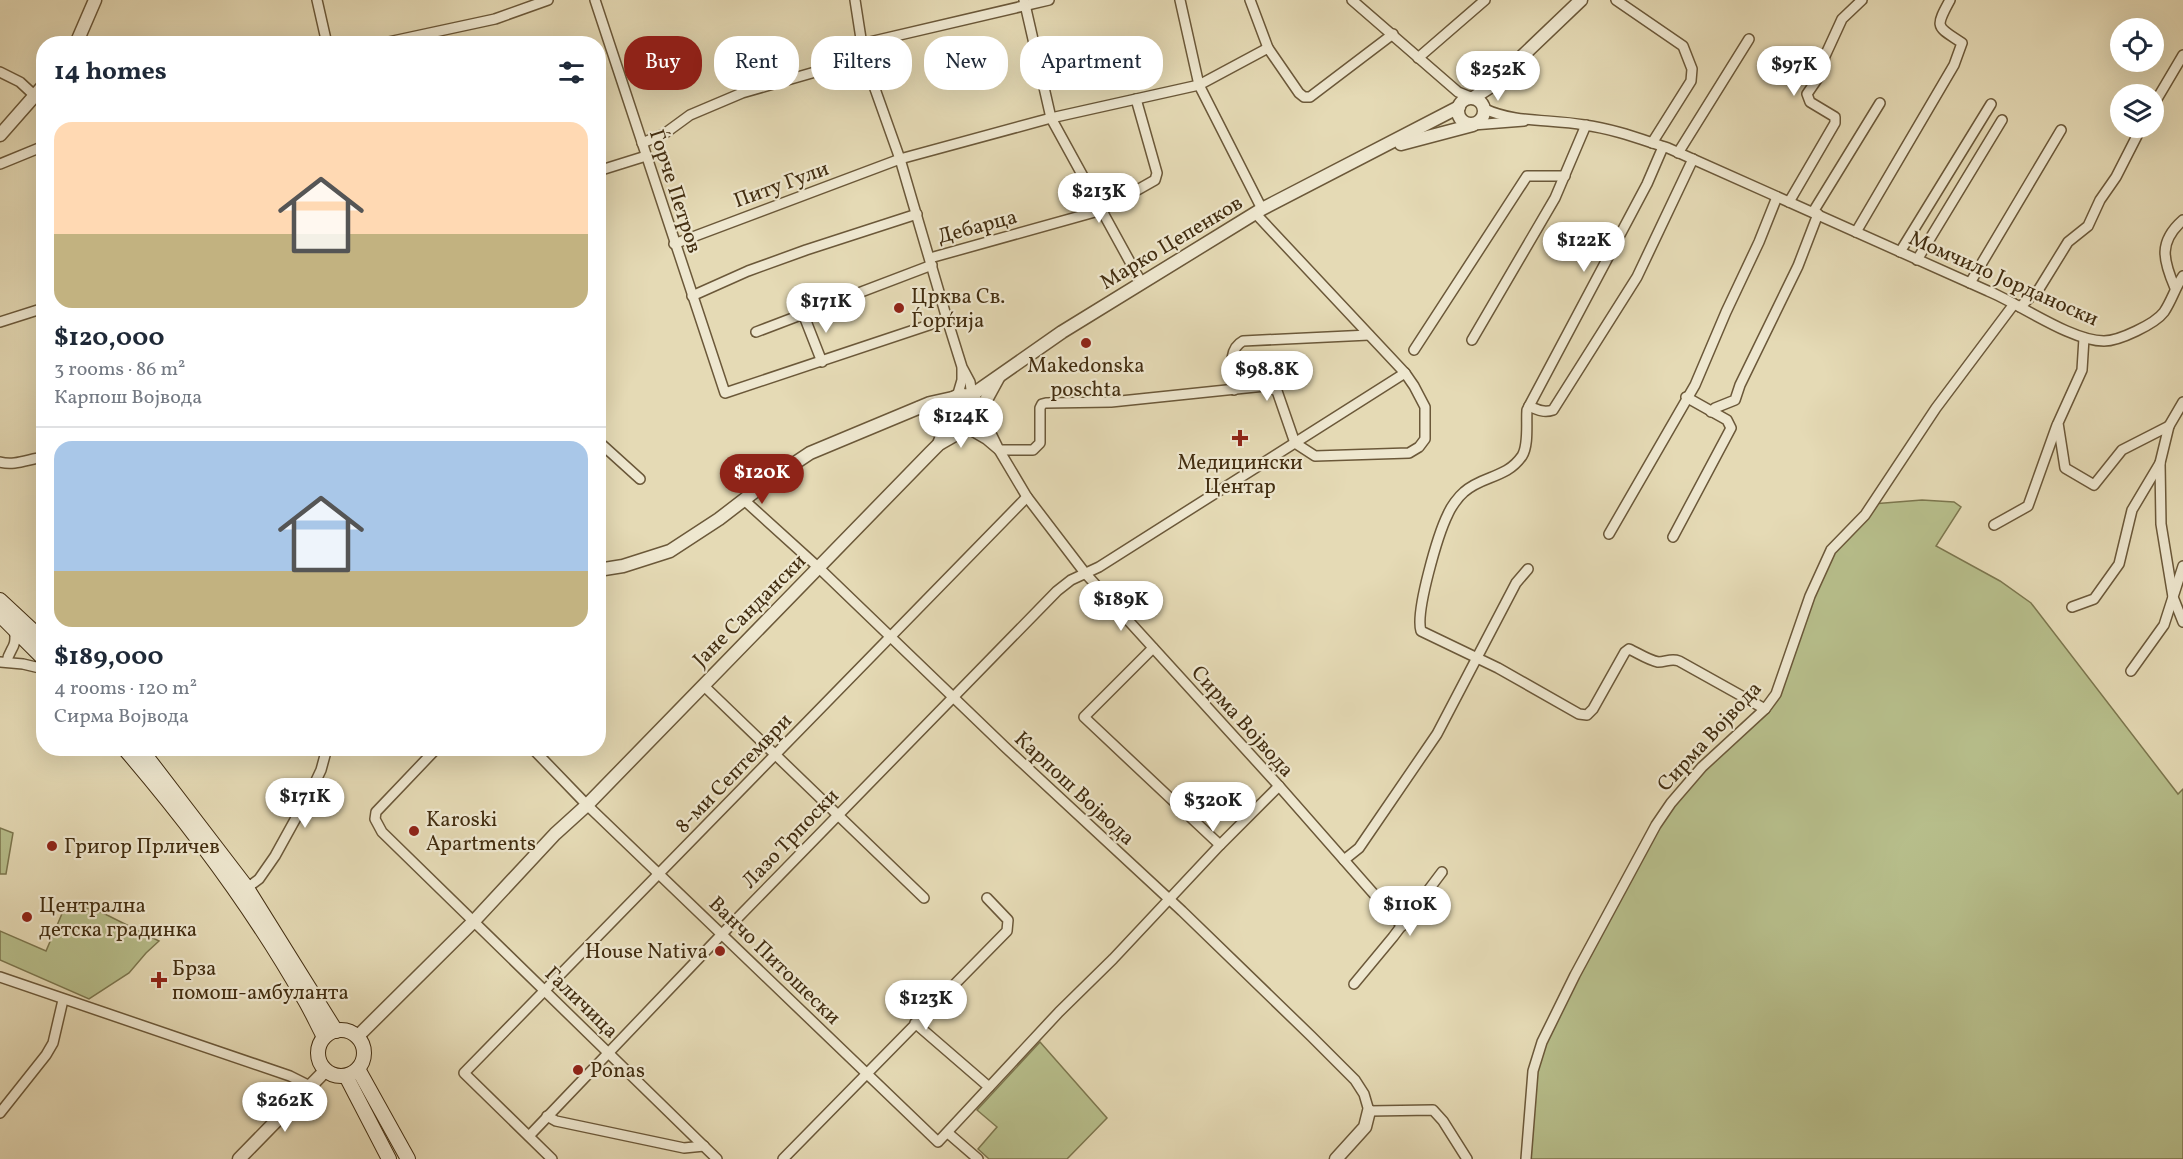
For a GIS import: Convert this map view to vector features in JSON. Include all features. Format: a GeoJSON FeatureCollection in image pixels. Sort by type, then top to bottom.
{"type":"FeatureCollection","features":[{"type":"Feature","properties":{"kind":"main road"},"geometry":{"type":"LineString","coordinates":[[0,600],[36,634]]}},
{"type":"Feature","properties":{"kind":"main road"},"geometry":{"type":"LineString","coordinates":[[0,615],[36,651]]}},
{"type":"Feature","properties":{"kind":"main road"},"geometry":{"type":"LineString","coordinates":[[130,756],[234,890],[330,1034]]}},
{"type":"Feature","properties":{"kind":"main road"},"geometry":{"type":"LineString","coordinates":[[146,756],[247,888],[330,1034]]}},
{"type":"Feature","properties":{"kind":"main road"},"geometry":{"type":"LineString","coordinates":[[344,1030],[357,1037],[364,1047],[364,1056],[358,1069],[338,1077],[326,1071],[318,1060],[318,1051],[330,1034],[344,1030]]}},
{"type":"Feature","properties":{"kind":"main road"},"geometry":{"type":"LineString","coordinates":[[358,1069],[408,1159]]}},
{"type":"Feature","properties":{"kind":"main road"},"geometry":{"type":"LineString","coordinates":[[345,1076],[389,1159]]}},
{"type":"Feature","properties":{"kind":"street"},"geometry":{"type":"LineString","coordinates":[[79,36],[94,0]]}},
{"type":"Feature","properties":{"kind":"street"},"geometry":{"type":"LineString","coordinates":[[317,0],[325,36]]}},
{"type":"Feature","properties":{"kind":"street"},"geometry":{"type":"LineString","coordinates":[[417,36],[495,19],[548,0]]}},
{"type":"Feature","properties":{"kind":"street","name":"Ѓорче Петров"},"geometry":{"type":"LineString","coordinates":[[595,0],[724,393],[822,362]]}},
{"type":"Feature","properties":{"kind":"street"},"geometry":{"type":"LineString","coordinates":[[855,0],[860,36]]}},
{"type":"Feature","properties":{"kind":"street"},"geometry":{"type":"LineString","coordinates":[[893,36],[1024,3],[1049,0]]}},
{"type":"Feature","properties":{"kind":"street"},"geometry":{"type":"LineString","coordinates":[[919,408],[932,409],[956,427],[967,428],[999,450],[1033,450],[1040,443],[1042,404],[1111,402],[1264,386],[1277,391],[1294,443],[1315,456],[1408,453],[1419,447],[1425,439],[1425,407],[1405,373],[1258,211],[1199,85],[1180,0]]}},
{"type":"Feature","properties":{"kind":"street"},"geometry":{"type":"LineString","coordinates":[[1250,0],[1268,48],[1304,97],[1310,97],[1393,34]]}},
{"type":"Feature","properties":{"kind":"street"},"geometry":{"type":"LineString","coordinates":[[1352,0],[1470,102],[1483,117],[1473,125]]}},
{"type":"Feature","properties":{"kind":"street"},"geometry":{"type":"LineString","coordinates":[[1418,58],[1485,0]]}},
{"type":"Feature","properties":{"kind":"street"},"geometry":{"type":"LineString","coordinates":[[1371,154],[1470,102],[1490,87],[1581,0]]}},
{"type":"Feature","properties":{"kind":"street"},"geometry":{"type":"LineString","coordinates":[[1616,0],[1683,46],[1692,69],[1691,81],[1652,143]]}},
{"type":"Feature","properties":{"kind":"street"},"geometry":{"type":"LineString","coordinates":[[1789,202],[1836,123],[1835,117],[1810,102],[1807,94],[1820,75],[1825,56],[1842,19],[1862,0]]}},
{"type":"Feature","properties":{"kind":"street"},"geometry":{"type":"LineString","coordinates":[[1856,231],[1954,65],[1962,43],[1941,29],[1940,23],[1940,17],[1950,0]]}},
{"type":"Feature","properties":{"kind":"street"},"geometry":{"type":"LineString","coordinates":[[1024,3],[1051,118],[1141,282]]}},
{"type":"Feature","properties":{"kind":"street"},"geometry":{"type":"LineString","coordinates":[[1678,153],[1749,39]]}},
{"type":"Feature","properties":{"kind":"street","name":"Питу Гули"},"geometry":{"type":"LineString","coordinates":[[674,244],[900,159],[1051,118],[1199,85],[1268,48]]}},
{"type":"Feature","properties":{"kind":"street"},"geometry":{"type":"LineString","coordinates":[[2164,87],[2183,55]]}},
{"type":"Feature","properties":{"kind":"street"},"geometry":{"type":"LineString","coordinates":[[0,72],[20,82],[34,96],[0,135]]}},
{"type":"Feature","properties":{"kind":"street"},"geometry":{"type":"LineString","coordinates":[[642,143],[664,134],[690,115],[742,93],[811,73]]}},
{"type":"Feature","properties":{"kind":"street"},"geometry":{"type":"LineString","coordinates":[[875,90],[900,159],[947,319],[971,389],[963,397],[948,404],[946,415],[948,420]]}},
{"type":"Feature","properties":{"kind":"street","name":"Дебарца"},"geometry":{"type":"LineString","coordinates":[[931,262],[1102,210],[1155,180],[1157,173],[1136,99]]}},
{"type":"Feature","properties":{"kind":"street"},"geometry":{"type":"LineString","coordinates":[[1470,102],[1498,114],[1532,120]]}},
{"type":"Feature","properties":{"kind":"street"},"geometry":{"type":"LineString","coordinates":[[1470,102],[1459,116],[1461,120],[1473,125]]}},
{"type":"Feature","properties":{"kind":"street"},"geometry":{"type":"LineString","coordinates":[[1711,412],[1735,400],[1798,266],[1815,213],[1880,103]]}},
{"type":"Feature","properties":{"kind":"street"},"geometry":{"type":"LineString","coordinates":[[1900,252],[1991,104]]}},
{"type":"Feature","properties":{"kind":"street"},"geometry":{"type":"LineString","coordinates":[[1371,154],[1473,125],[1532,120]]}},
{"type":"Feature","properties":{"kind":"street","name":"Момчило Јорданоски"},"geometry":{"type":"LineString","coordinates":[[1532,120],[1586,125],[1625,133],[1663,147],[1856,231],[2084,338],[2104,341],[2124,338],[2162,315],[2183,276]]}},
{"type":"Feature","properties":{"kind":"street"},"geometry":{"type":"LineString","coordinates":[[1917,260],[2002,120]]}},
{"type":"Feature","properties":{"kind":"street"},"geometry":{"type":"LineString","coordinates":[[1472,340],[1555,198],[1586,125]]}},
{"type":"Feature","properties":{"kind":"street"},"geometry":{"type":"LineString","coordinates":[[1970,283],[2061,130]]}},
{"type":"Feature","properties":{"kind":"street","name":"Сирма Војвода"},"geometry":{"type":"LineString","coordinates":[[1526,1159],[1533,1071],[1542,1042],[1656,825],[1671,803],[1702,767],[1765,709],[1776,694],[1806,606],[1831,550],[1865,515],[1936,408],[2017,306],[2039,289],[2068,242],[2088,226],[2100,200],[2116,177],[2136,138]]}},
{"type":"Feature","properties":{"kind":"street"},"geometry":{"type":"LineString","coordinates":[[1663,147],[1647,184],[1527,410],[1525,449],[1521,457],[1503,474],[1479,482],[1463,493],[1448,514],[1439,536],[1420,609],[1419,624],[1421,631],[1527,684],[1579,714],[1587,715],[1593,709],[1625,652],[1629,649],[1654,661],[1674,659],[1679,661],[1765,709]]}},
{"type":"Feature","properties":{"kind":"street"},"geometry":{"type":"LineString","coordinates":[[0,164],[36,149]]}},
{"type":"Feature","properties":{"kind":"street","name":"Марко Цепенков"},"geometry":{"type":"LineString","coordinates":[[963,397],[999,376],[1024,357],[1141,282],[1258,211],[1371,154]]}},
{"type":"Feature","properties":{"kind":"street"},"geometry":{"type":"LineString","coordinates":[[606,168],[646,156]]}},
{"type":"Feature","properties":{"kind":"street"},"geometry":{"type":"LineString","coordinates":[[1529,406],[1540,411],[1553,410],[1637,277],[1693,159]]}},
{"type":"Feature","properties":{"kind":"street"},"geometry":{"type":"LineString","coordinates":[[1414,351],[1527,176],[1565,176]]}},
{"type":"Feature","properties":{"kind":"street"},"geometry":{"type":"LineString","coordinates":[[1609,534],[1695,385],[1778,196]]}},
{"type":"Feature","properties":{"kind":"street"},"geometry":{"type":"LineString","coordinates":[[692,296],[806,250],[917,214]]}},
{"type":"Feature","properties":{"kind":"street"},"geometry":{"type":"LineString","coordinates":[[2175,288],[2165,266],[2164,245],[2174,228],[2183,220]]}},
{"type":"Feature","properties":{"kind":"street"},"geometry":{"type":"LineString","coordinates":[[756,332],[804,316],[931,262]]}},
{"type":"Feature","properties":{"kind":"street"},"geometry":{"type":"LineString","coordinates":[[0,322],[36,311]]}},
{"type":"Feature","properties":{"kind":"street"},"geometry":{"type":"LineString","coordinates":[[804,316],[822,362],[947,319]]}},
{"type":"Feature","properties":{"kind":"street"},"geometry":{"type":"LineString","coordinates":[[1234,390],[1232,352],[1236,345],[1243,341],[1369,335]]}},
{"type":"Feature","properties":{"kind":"street"},"geometry":{"type":"LineString","coordinates":[[1994,525],[2028,506],[2058,423],[2082,370],[2084,338]]}},
{"type":"Feature","properties":{"kind":"street"},"geometry":{"type":"LineString","coordinates":[[962,367],[963,397]]}},
{"type":"Feature","properties":{"kind":"street","name":"Лазо Трпоски"},"geometry":{"type":"LineString","coordinates":[[528,1136],[1057,591],[1084,573],[1099,567],[1405,373]]}},
{"type":"Feature","properties":{"kind":"street"},"geometry":{"type":"LineString","coordinates":[[968,376],[987,383]]}},
{"type":"Feature","properties":{"kind":"street"},"geometry":{"type":"LineString","coordinates":[[967,428],[978,420],[980,411],[999,376]]}},
{"type":"Feature","properties":{"kind":"street"},"geometry":{"type":"LineString","coordinates":[[606,569],[624,566],[670,551],[691,539],[810,453],[942,399],[963,397],[976,402],[980,411]]}},
{"type":"Feature","properties":{"kind":"street"},"geometry":{"type":"LineString","coordinates":[[1673,537],[1731,428],[1727,420],[1686,397]]}},
{"type":"Feature","properties":{"kind":"street"},"geometry":{"type":"LineString","coordinates":[[2183,402],[2169,426],[2160,463],[2161,524],[2173,597],[2183,622]]}},
{"type":"Feature","properties":{"kind":"street","name":"Сирма Војвода"},"geometry":{"type":"LineString","coordinates":[[980,411],[999,450],[1027,497],[1084,573],[1279,786],[1402,926]]}},
{"type":"Feature","properties":{"kind":"street","name":"Јане Сандански"},"geometry":{"type":"LineString","coordinates":[[939,444],[948,420]]}},
{"type":"Feature","properties":{"kind":"street"},"geometry":{"type":"LineString","coordinates":[[2058,423],[2065,468],[2094,484],[2122,450],[2169,426]]}},
{"type":"Feature","properties":{"kind":"street","name":"Јане Сандански"},"geometry":{"type":"LineString","coordinates":[[357,1037],[474,921],[555,834],[587,805],[939,444],[967,428]]}},
{"type":"Feature","properties":{"kind":"street"},"geometry":{"type":"LineString","coordinates":[[606,448],[640,479]]}},
{"type":"Feature","properties":{"kind":"street"},"geometry":{"type":"LineString","coordinates":[[0,462],[20,463],[36,459]]}},
{"type":"Feature","properties":{"kind":"street"},"geometry":{"type":"LineString","coordinates":[[2072,607],[2094,599],[2119,564],[2132,510],[2160,463]]}},
{"type":"Feature","properties":{"kind":"street","name":"8-ми Септември"},"geometry":{"type":"LineString","coordinates":[[528,1136],[464,1073],[1027,497]]}},
{"type":"Feature","properties":{"kind":"street","name":"Карпош Војвода"},"geometry":{"type":"LineString","coordinates":[[744,500],[819,568],[1350,1074],[1364,1094],[1369,1111]]}},
{"type":"Feature","properties":{"kind":"street"},"geometry":{"type":"LineString","coordinates":[[2131,671],[2164,625],[2183,566]]}},
{"type":"Feature","properties":{"kind":"street"},"geometry":{"type":"LineString","coordinates":[[1344,860],[1359,848],[1437,734],[1515,583],[1528,568]]}},
{"type":"Feature","properties":{"kind":"street"},"geometry":{"type":"LineString","coordinates":[[14,628],[15,646],[4,662],[36,668]]}},
{"type":"Feature","properties":{"kind":"street"},"geometry":{"type":"LineString","coordinates":[[1153,648],[1084,717],[1220,845]]}},
{"type":"Feature","properties":{"kind":"street"},"geometry":{"type":"LineString","coordinates":[[703,685],[924,898]]}},
{"type":"Feature","properties":{"kind":"street"},"geometry":{"type":"LineString","coordinates":[[247,888],[260,879],[275,856],[312,789],[325,756]]}},
{"type":"Feature","properties":{"kind":"street"},"geometry":{"type":"LineString","coordinates":[[428,756],[381,806],[376,812],[375,819],[382,832],[474,921]]}},
{"type":"Feature","properties":{"kind":"street"},"geometry":{"type":"LineString","coordinates":[[540,756],[587,805]]}},
{"type":"Feature","properties":{"kind":"street"},"geometry":{"type":"LineString","coordinates":[[978,1159],[948,1133],[1059,1012],[1279,786]]}},
{"type":"Feature","properties":{"kind":"street","name":"Ванчо Питошески"},"geometry":{"type":"LineString","coordinates":[[587,805],[661,873],[865,1074],[938,1142],[948,1133]]}},
{"type":"Feature","properties":{"kind":"street"},"geometry":{"type":"LineString","coordinates":[[1354,984],[1402,926],[1442,872]]}},
{"type":"Feature","properties":{"kind":"street"},"geometry":{"type":"LineString","coordinates":[[783,1159],[1007,931],[1008,920],[987,898]]}},
{"type":"Feature","properties":{"kind":"street","name":"Галичица"},"geometry":{"type":"LineString","coordinates":[[474,921],[717,1159]]}},
{"type":"Feature","properties":{"kind":"street"},"geometry":{"type":"LineString","coordinates":[[0,977],[290,1076],[310,1086]]}},
{"type":"Feature","properties":{"kind":"street"},"geometry":{"type":"LineString","coordinates":[[0,1113],[53,1044],[63,1000]]}},
{"type":"Feature","properties":{"kind":"street"},"geometry":{"type":"LineString","coordinates":[[915,1023],[989,1087]]}},
{"type":"Feature","properties":{"kind":"street"},"geometry":{"type":"LineString","coordinates":[[240,1159],[326,1071]]}},
{"type":"Feature","properties":{"kind":"street"},"geometry":{"type":"LineString","coordinates":[[1336,1159],[1365,1126],[1369,1111],[1433,1110],[1450,1131],[1467,1159]]}},
{"type":"Feature","properties":{"kind":"street"},"geometry":{"type":"LineString","coordinates":[[548,1116],[556,1121],[684,1148],[704,1146]]}},
{"type":"Feature","properties":{"kind":"street"},"geometry":{"type":"LineString","coordinates":[[528,1136],[552,1159]]}},
{"type":"Feature","properties":{"kind":"green space"},"geometry":{"type":"Polygon","coordinates":[[[1922,500],[1954,502],[1961,507],[1936,546],[2000,581],[2031,603],[2178,794],[2183,789],[2183,1159],[1526,1159],[1530,1102],[1542,1042],[1671,803],[1765,709],[1831,550],[1872,504],[1922,500]]]}},
{"type":"Feature","properties":{"kind":"green space"},"geometry":{"type":"Polygon","coordinates":[[[0,828],[13,833],[6,874],[0,874],[0,828]]]}},
{"type":"Feature","properties":{"kind":"green space"},"geometry":{"type":"Polygon","coordinates":[[[67,902],[103,913],[159,941],[129,973],[89,999],[0,960],[0,931],[46,951],[67,902]]]}},
{"type":"Feature","properties":{"kind":"green space"},"geometry":{"type":"Polygon","coordinates":[[[1040,1042],[1107,1118],[1067,1159],[989,1159],[978,1149],[997,1127],[977,1110],[1040,1042]]]}},
{"type":"Feature","properties":{"kind":"place","name":"Црква Св. Ѓoрѓијa"},"geometry":{"type":"Point","coordinates":[899,308]}},
{"type":"Feature","properties":{"kind":"place","name":"Makedonska poschta"},"geometry":{"type":"Point","coordinates":[1086,343]}},
{"type":"Feature","properties":{"kind":"place","name":"Медицински Центар"},"geometry":{"type":"Point","coordinates":[1240,438]}},
{"type":"Feature","properties":{"kind":"place","name":"Karoski Apartments"},"geometry":{"type":"Point","coordinates":[414,831]}},
{"type":"Feature","properties":{"kind":"place","name":"Григор Прличев"},"geometry":{"type":"Point","coordinates":[52,846]}},
{"type":"Feature","properties":{"kind":"place","name":"Централна детска градинка"},"geometry":{"type":"Point","coordinates":[27,917]}},
{"type":"Feature","properties":{"kind":"place","name":"House Nativa"},"geometry":{"type":"Point","coordinates":[720,951]}},
{"type":"Feature","properties":{"kind":"place","name":"Брза помош-амбуланта"},"geometry":{"type":"Point","coordinates":[159,980]}},
{"type":"Feature","properties":{"kind":"place","name":"Ponas"},"geometry":{"type":"Point","coordinates":[578,1070]}}]}
